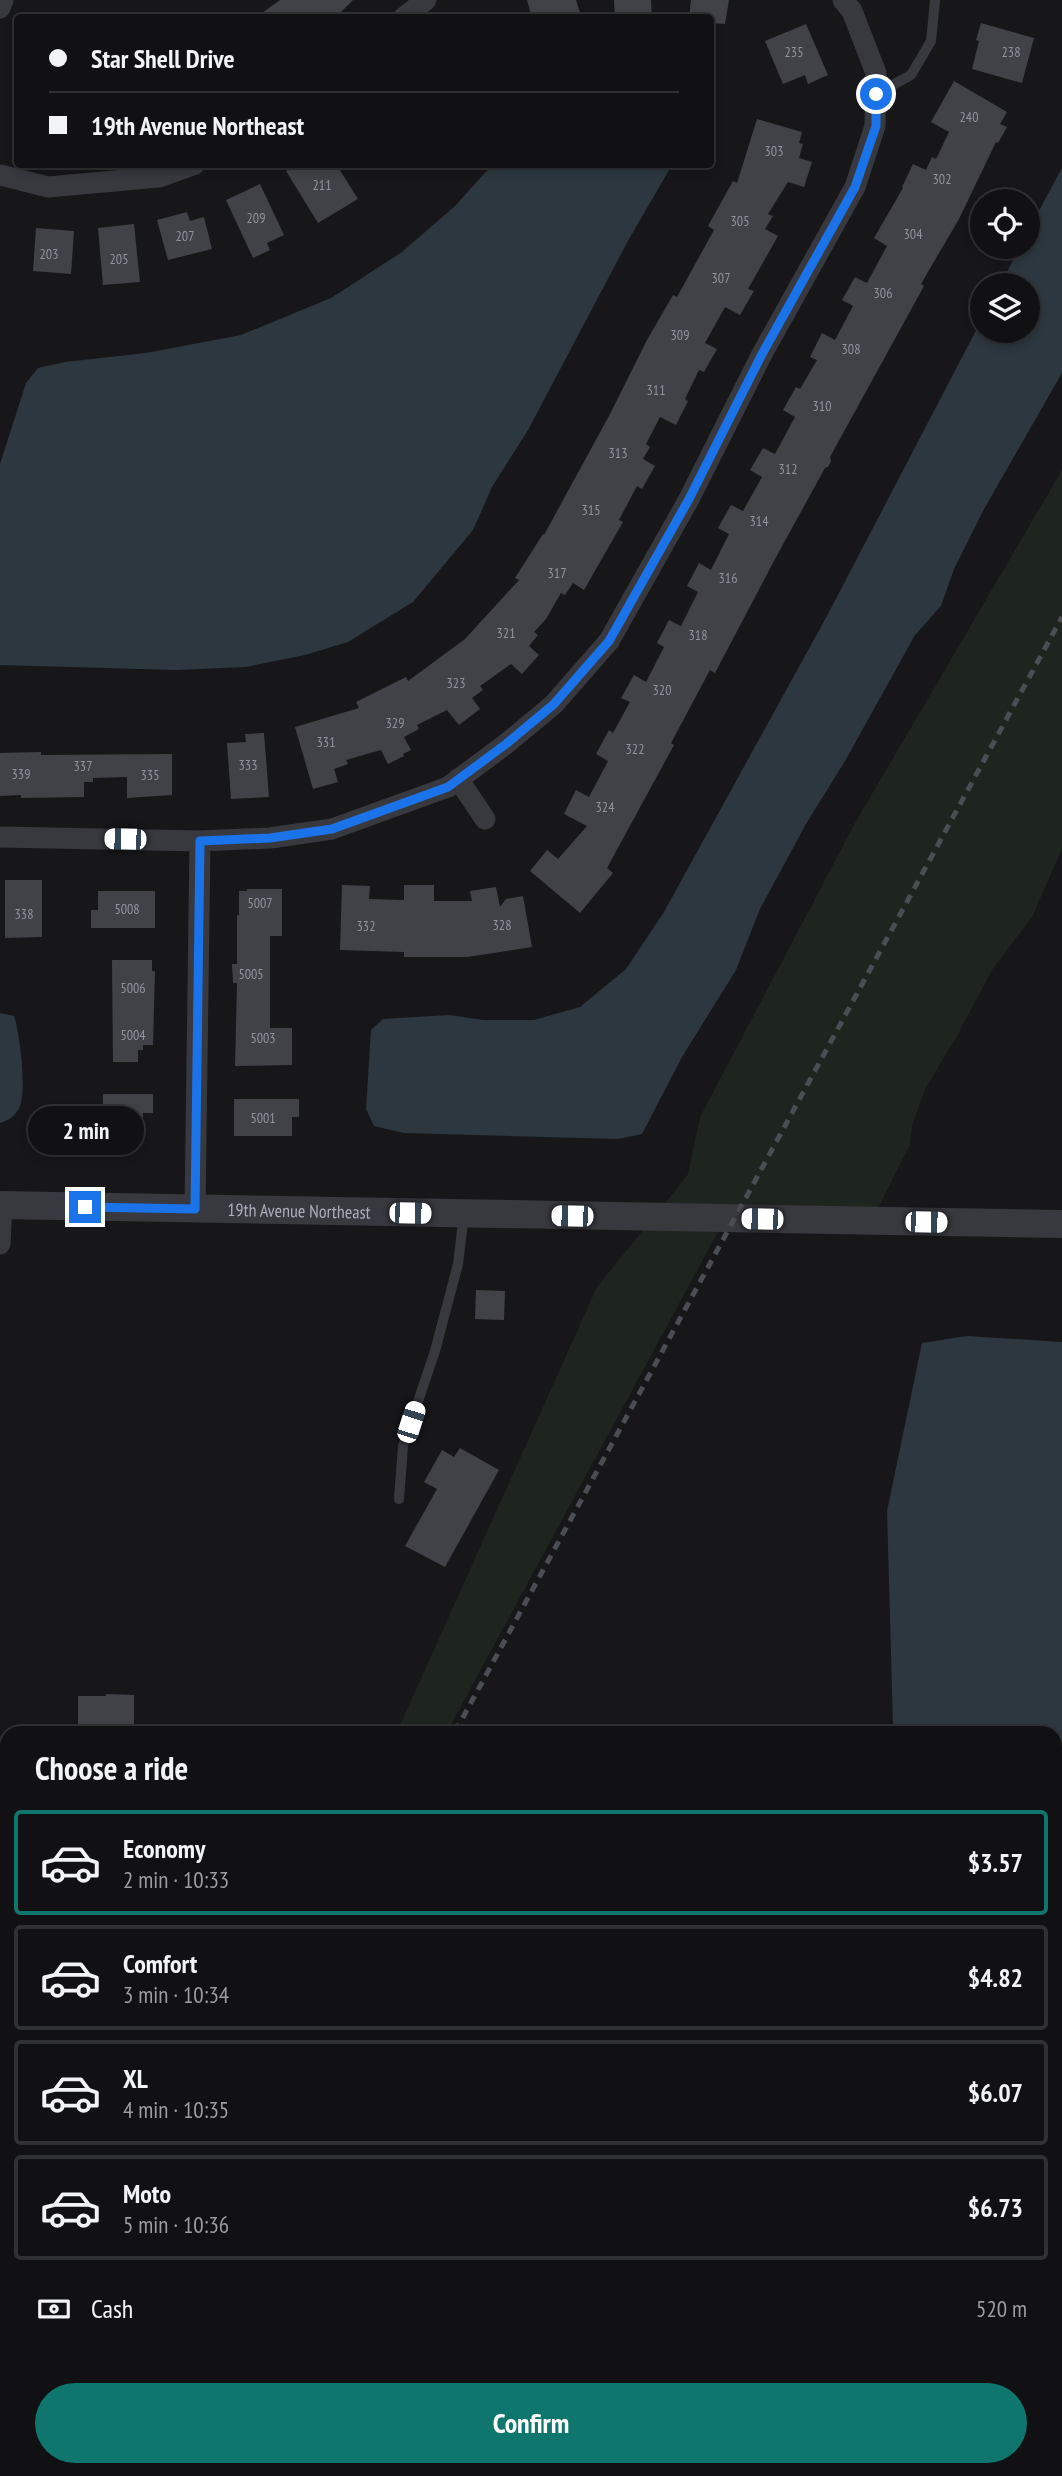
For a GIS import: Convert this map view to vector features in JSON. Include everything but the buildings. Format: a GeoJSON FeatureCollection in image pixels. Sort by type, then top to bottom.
{"type":"FeatureCollection","features":[{"type":"Feature","properties":{"kind":"street"},"geometry":{"type":"LineString","coordinates":[[0,8],[4,0]]}},
{"type":"Feature","properties":{"kind":"street"},"geometry":{"type":"LineString","coordinates":[[408,14],[426,0]]}},
{"type":"Feature","properties":{"kind":"street"},"geometry":{"type":"LineString","coordinates":[[0,836],[200,841],[270,838],[332,829],[448,787],[554,704],[609,641],[689,499],[762,354],[855,187],[876,126],[876,73],[852,11],[843,0]]}},
{"type":"Feature","properties":{"kind":"street"},"geometry":{"type":"LineString","coordinates":[[0,175],[48,187],[159,177],[184,168]]}},
{"type":"Feature","properties":{"kind":"street"},"geometry":{"type":"LineString","coordinates":[[458,779],[485,820]]}},
{"type":"Feature","properties":{"kind":"street"},"geometry":{"type":"LineString","coordinates":[[195,1209],[200,841]]}},
{"type":"Feature","properties":{"kind":"street"},"geometry":{"type":"LineString","coordinates":[[0,1244],[1,1205]]}},
{"type":"Feature","properties":{"kind":"street","name":"19th Avenue Northeast"},"geometry":{"type":"LineString","coordinates":[[1,1205],[1062,1224]]}},
{"type":"Feature","properties":{"kind":"lane"},"geometry":{"type":"LineString","coordinates":[[876,94],[911,75],[931,41],[934,0]]}},
{"type":"Feature","properties":{"kind":"lane"},"geometry":{"type":"LineString","coordinates":[[399,1499],[403,1446],[435,1351],[458,1264],[464,1214]]}},
{"type":"Feature","properties":{"kind":"shaded area"},"geometry":{"type":"Polygon","coordinates":[[[489,168],[670,168],[629,239],[528,430],[492,487],[473,530],[413,602],[348,642],[305,655],[246,667],[176,670],[0,665],[0,464],[26,383],[38,368],[65,362],[146,353],[241,335],[331,298],[402,252],[455,206],[489,168]]]}},
{"type":"Feature","properties":{"kind":"shaded area"},"geometry":{"type":"Polygon","coordinates":[[[1062,168],[1062,373],[984,509],[954,569],[941,606],[915,635],[845,761],[806,824],[760,909],[736,970],[682,1057],[642,1134],[618,1139],[404,1133],[374,1126],[366,1109],[371,1030],[383,1019],[449,1015],[483,1020],[534,1020],[580,1007],[626,969],[664,912],[828,614],[970,342],[1040,343],[1040,273],[1006,273],[1014,259],[1040,259],[1040,209],[1062,168]]]}},
{"type":"Feature","properties":{"kind":"shaded area"},"geometry":{"type":"Polygon","coordinates":[[[1062,470],[1062,849],[1032,917],[992,970],[925,1089],[912,1126],[910,1145],[877,1210],[663,1206],[688,1174],[700,1117],[855,823],[1062,470]]]}},
{"type":"Feature","properties":{"kind":"shaded area"},"geometry":{"type":"Polygon","coordinates":[[[0,1013],[14,1016],[23,1078],[18,1110],[0,1123],[0,1013]]]}},
{"type":"Feature","properties":{"kind":"shaded area"},"geometry":{"type":"Polygon","coordinates":[[[644,1229],[719,1230],[450,1726],[400,1726],[597,1287],[644,1229]]]}},
{"type":"Feature","properties":{"kind":"shaded area"},"geometry":{"type":"Polygon","coordinates":[[[967,1336],[1062,1342],[1062,1726],[893,1726],[887,1511],[922,1343],[967,1336]]]}},
{"type":"Feature","properties":{"kind":"railway"},"geometry":{"type":"LineString","coordinates":[[458,1726],[1062,617]]}},
{"type":"Feature","properties":{"kind":"route"},"geometry":{"type":"LineString","coordinates":[[85,1207],[195,1209],[200,841],[270,838],[332,829],[448,787],[554,704],[609,641],[689,499],[762,354],[855,187],[876,126],[876,94]]}}]}
